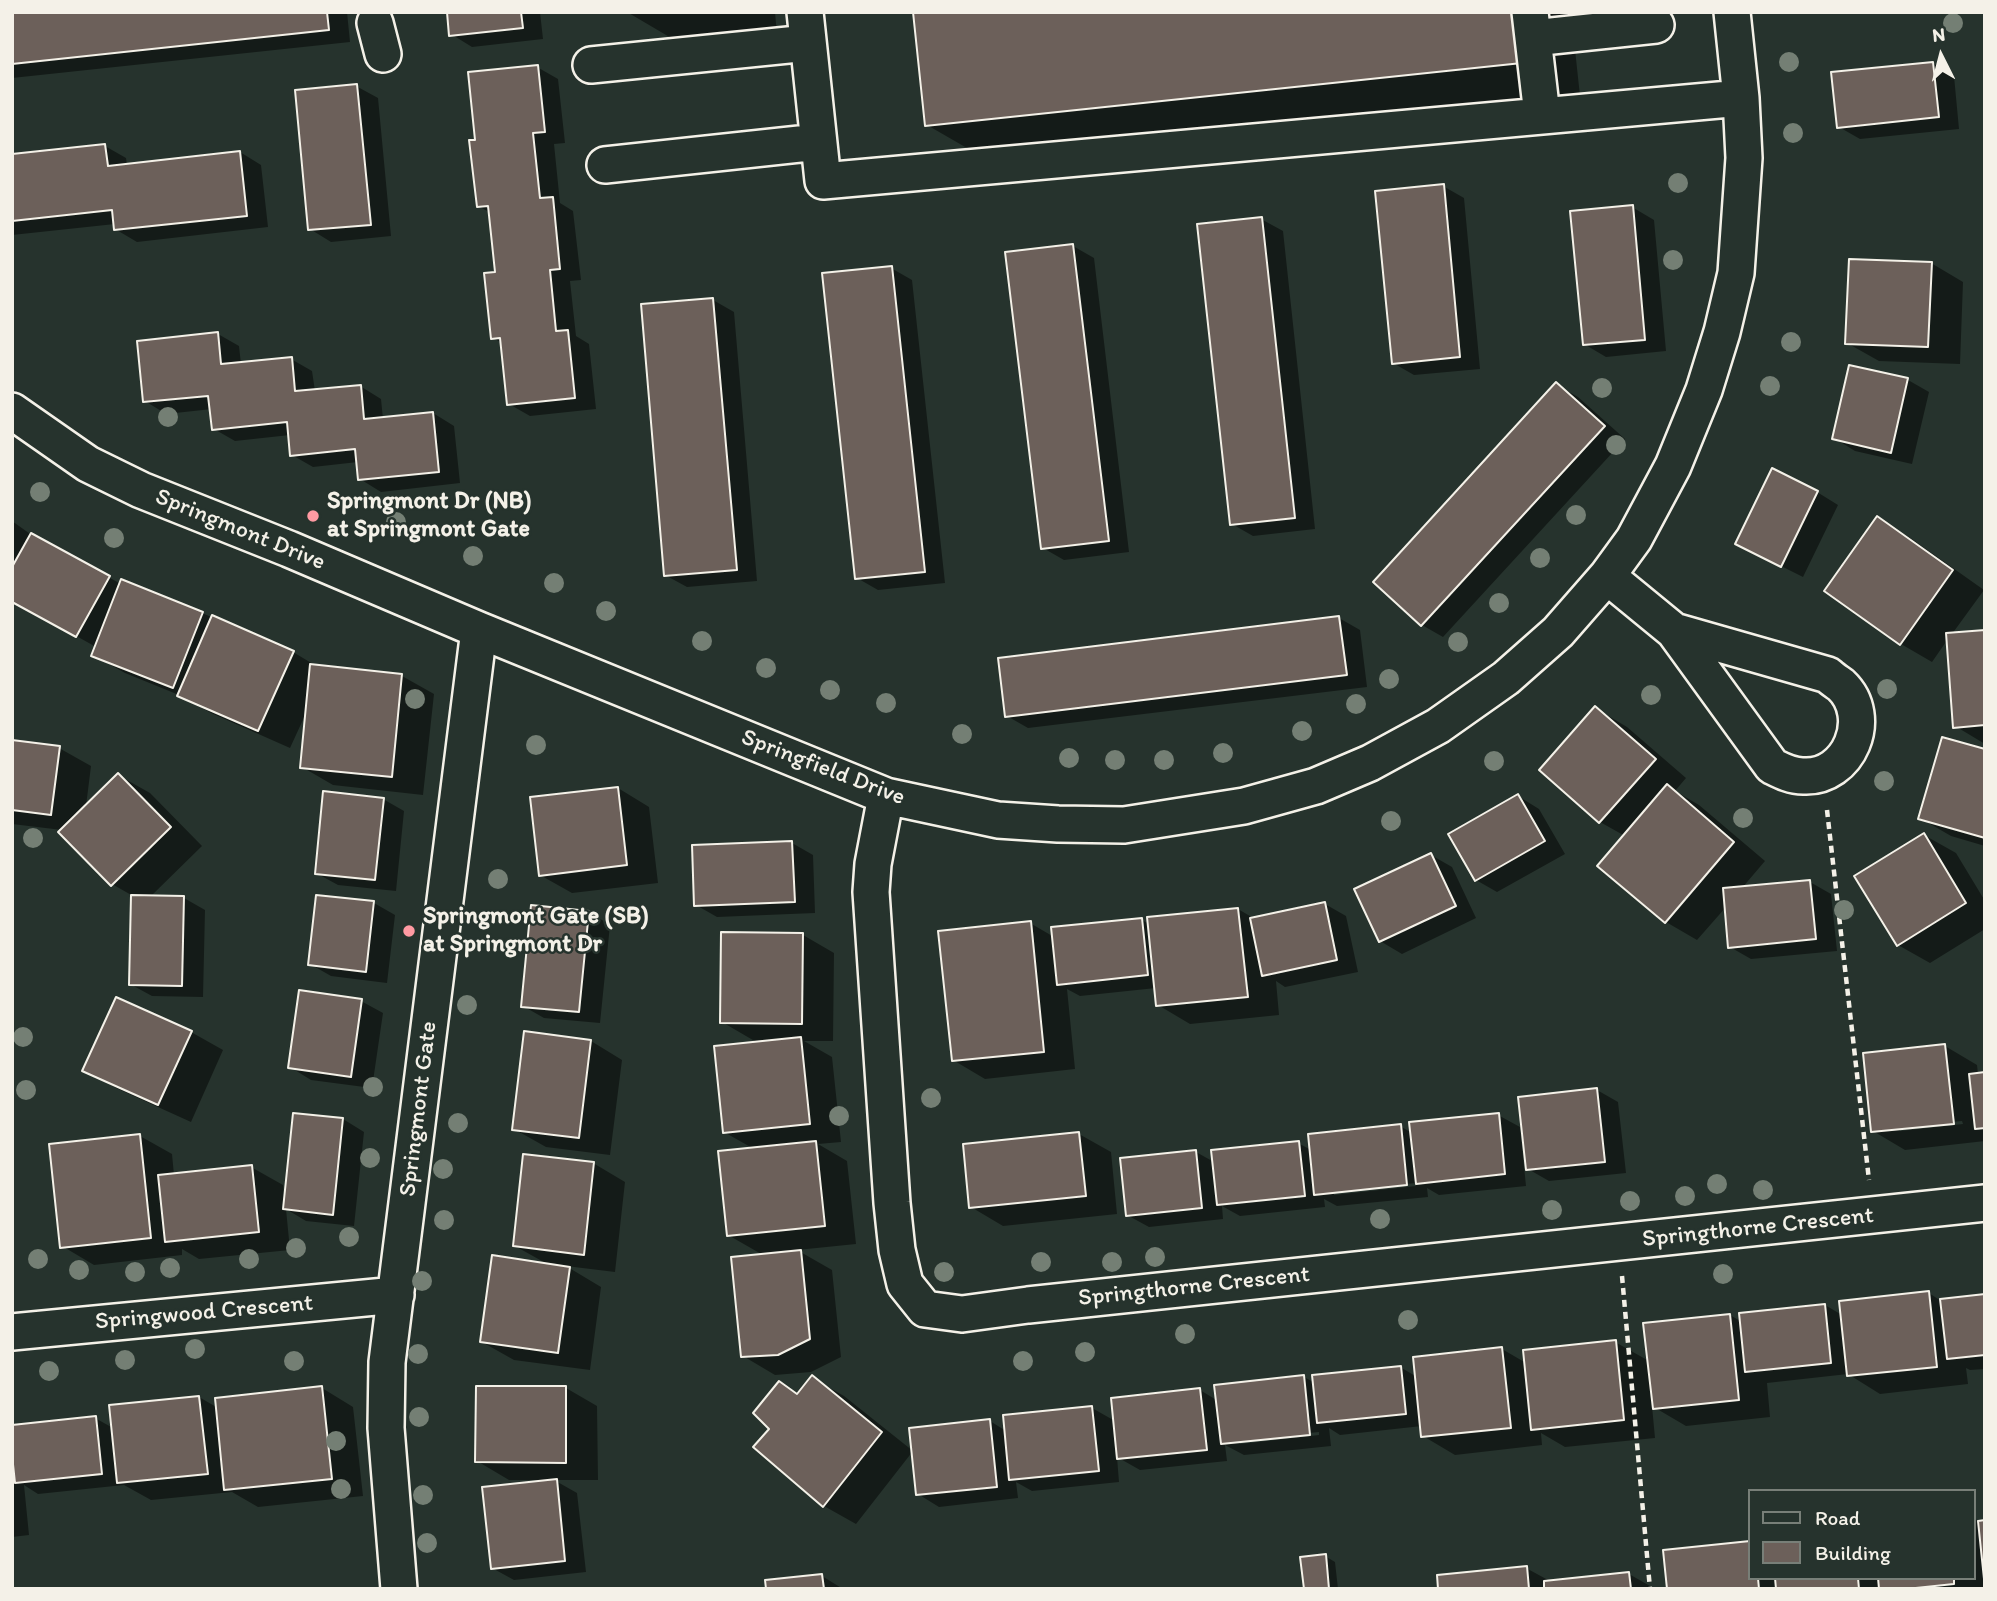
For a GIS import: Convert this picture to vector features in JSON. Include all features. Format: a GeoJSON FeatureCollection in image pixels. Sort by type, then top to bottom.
{"type":"FeatureCollection","features":[{"type":"Feature","properties":{"kind":"street","name":"Springfield Drive"},"geometry":{"type":"LineString","coordinates":[[479,630],[886,796],[998,821],[1124,825],[1244,806],[1316,786],[1370,763],[1438,726],[1506,678],[1558,632],[1634,540],[1673,466],[1704,390],[1736,273],[1744,158],[1732,12]]}},
{"type":"Feature","properties":{"kind":"street"},"geometry":{"type":"LineString","coordinates":[[1542,115],[1532,25],[1656,26]]}},
{"type":"Feature","properties":{"kind":"street"},"geometry":{"type":"LineString","coordinates":[[591,65],[806,28],[823,181],[1741,99]]}},
{"type":"Feature","properties":{"kind":"street"},"geometry":{"type":"LineString","coordinates":[[605,165],[818,142]]}},
{"type":"Feature","properties":{"kind":"street","name":"Springmont Drive"},"geometry":{"type":"LineString","coordinates":[[12,411],[88,464],[141,490],[289,549],[479,630]]}},
{"type":"Feature","properties":{"kind":"street"},"geometry":{"type":"LineString","coordinates":[[1606,576],[1674,631],[1772,766],[1787,774],[1805,777],[1822,774],[1838,765],[1849,751],[1856,735],[1857,718],[1852,701],[1843,686],[1828,676],[1674,631]]}},
{"type":"Feature","properties":{"kind":"street","name":"Springmont Gate"},"geometry":{"type":"LineString","coordinates":[[399,1589],[386,1427],[387,1362],[479,630]]}},
{"type":"Feature","properties":{"kind":"street","name":"Springthorne Crescent"},"geometry":{"type":"LineString","coordinates":[[886,796],[873,864],[871,892],[892,1203],[897,1250],[905,1284],[925,1309],[962,1314],[1042,1303],[1985,1203]]}},
{"type":"Feature","properties":{"kind":"street","name":"Springwood Crescent"},"geometry":{"type":"LineString","coordinates":[[12,1332],[396,1295]]}},
{"type":"Feature","properties":{"kind":"path"},"geometry":{"type":"LineString","coordinates":[[1826,807],[1874,1216]]}},
{"type":"Feature","properties":{"kind":"path"},"geometry":{"type":"LineString","coordinates":[[1621,1268],[1650,1589]]}},
{"type":"Feature","properties":{"kind":"building"},"geometry":{"type":"Polygon","coordinates":[[[12,12],[327,12],[329,30],[12,64],[12,12]]]}},
{"type":"Feature","properties":{"kind":"building"},"geometry":{"type":"Polygon","coordinates":[[[447,12],[521,12],[523,28],[449,36],[447,12]]]}},
{"type":"Feature","properties":{"kind":"building"},"geometry":{"type":"Polygon","coordinates":[[[913,12],[1516,12],[1522,63],[925,126],[913,12]]]}},
{"type":"Feature","properties":{"kind":"building"},"geometry":{"type":"Polygon","coordinates":[[[1933,62],[1939,117],[1837,128],[1831,72],[1933,62]]]}},
{"type":"Feature","properties":{"kind":"building"},"geometry":{"type":"Polygon","coordinates":[[[538,65],[545,132],[533,133],[540,198],[553,197],[560,269],[550,270],[556,331],[568,330],[575,398],[507,405],[500,338],[491,339],[484,273],[495,272],[488,206],[477,207],[469,140],[475,140],[468,72],[538,65]]]}},
{"type":"Feature","properties":{"kind":"building"},"geometry":{"type":"Polygon","coordinates":[[[357,84],[371,225],[308,230],[295,90],[357,84]]]}},
{"type":"Feature","properties":{"kind":"building"},"geometry":{"type":"Polygon","coordinates":[[[105,144],[108,166],[240,151],[247,216],[114,230],[112,210],[12,221],[12,154],[105,144]]]}},
{"type":"Feature","properties":{"kind":"building"},"geometry":{"type":"Polygon","coordinates":[[[1444,184],[1460,357],[1392,364],[1375,191],[1444,184]]]}},
{"type":"Feature","properties":{"kind":"building"},"geometry":{"type":"Polygon","coordinates":[[[1633,205],[1645,340],[1583,345],[1570,211],[1633,205]]]}},
{"type":"Feature","properties":{"kind":"building"},"geometry":{"type":"Polygon","coordinates":[[[1262,217],[1295,518],[1230,525],[1197,224],[1262,217]]]}},
{"type":"Feature","properties":{"kind":"building"},"geometry":{"type":"Polygon","coordinates":[[[1073,244],[1109,541],[1041,549],[1005,252],[1073,244]]]}},
{"type":"Feature","properties":{"kind":"building"},"geometry":{"type":"Polygon","coordinates":[[[1849,259],[1932,262],[1928,347],[1845,344],[1849,259]]]}},
{"type":"Feature","properties":{"kind":"building"},"geometry":{"type":"Polygon","coordinates":[[[892,266],[925,572],[855,579],[822,273],[892,266]]]}},
{"type":"Feature","properties":{"kind":"building"},"geometry":{"type":"Polygon","coordinates":[[[713,298],[737,570],[664,576],[641,304],[713,298]]]}},
{"type":"Feature","properties":{"kind":"building"},"geometry":{"type":"Polygon","coordinates":[[[218,332],[221,364],[292,357],[295,391],[361,385],[364,419],[433,412],[439,472],[358,480],[355,449],[290,456],[287,422],[212,430],[208,396],[143,402],[137,341],[218,332]]]}},
{"type":"Feature","properties":{"kind":"building"},"geometry":{"type":"Polygon","coordinates":[[[1849,365],[1908,378],[1891,453],[1832,439],[1849,365]]]}},
{"type":"Feature","properties":{"kind":"building"},"geometry":{"type":"Polygon","coordinates":[[[1556,382],[1605,426],[1421,626],[1373,582],[1556,382]]]}},
{"type":"Feature","properties":{"kind":"building"},"geometry":{"type":"Polygon","coordinates":[[[1772,468],[1818,491],[1781,567],[1735,544],[1772,468]]]}},
{"type":"Feature","properties":{"kind":"building"},"geometry":{"type":"Polygon","coordinates":[[[1877,516],[1953,570],[1900,645],[1824,591],[1877,516]]]}},
{"type":"Feature","properties":{"kind":"building"},"geometry":{"type":"Polygon","coordinates":[[[31,533],[110,576],[76,637],[12,602],[12,567],[31,533]]]}},
{"type":"Feature","properties":{"kind":"building"},"geometry":{"type":"Polygon","coordinates":[[[121,579],[203,612],[173,688],[91,656],[121,579]]]}},
{"type":"Feature","properties":{"kind":"building"},"geometry":{"type":"Polygon","coordinates":[[[212,615],[294,651],[258,731],[177,696],[212,615]]]}},
{"type":"Feature","properties":{"kind":"building"},"geometry":{"type":"Polygon","coordinates":[[[1339,616],[1347,675],[1005,717],[998,658],[1339,616]]]}},
{"type":"Feature","properties":{"kind":"building"},"geometry":{"type":"Polygon","coordinates":[[[1985,630],[1985,725],[1953,728],[1946,633],[1985,630]]]}},
{"type":"Feature","properties":{"kind":"building"},"geometry":{"type":"Polygon","coordinates":[[[310,664],[402,674],[392,777],[300,768],[310,664]]]}},
{"type":"Feature","properties":{"kind":"building"},"geometry":{"type":"Polygon","coordinates":[[[1595,706],[1656,759],[1599,823],[1539,770],[1595,706]]]}},
{"type":"Feature","properties":{"kind":"building"},"geometry":{"type":"Polygon","coordinates":[[[1942,737],[1985,749],[1985,838],[1918,819],[1942,737]]]}},
{"type":"Feature","properties":{"kind":"building"},"geometry":{"type":"Polygon","coordinates":[[[12,740],[60,746],[51,815],[12,810],[12,740]]]}},
{"type":"Feature","properties":{"kind":"building"},"geometry":{"type":"Polygon","coordinates":[[[118,773],[171,827],[111,886],[58,832],[118,773]]]}},
{"type":"Feature","properties":{"kind":"building"},"geometry":{"type":"Polygon","coordinates":[[[1667,784],[1734,842],[1665,923],[1597,866],[1667,784]]]}},
{"type":"Feature","properties":{"kind":"building"},"geometry":{"type":"Polygon","coordinates":[[[618,787],[627,865],[539,876],[530,797],[618,787]]]}},
{"type":"Feature","properties":{"kind":"building"},"geometry":{"type":"Polygon","coordinates":[[[323,791],[384,798],[375,880],[315,874],[323,791]]]}},
{"type":"Feature","properties":{"kind":"building"},"geometry":{"type":"Polygon","coordinates":[[[1518,794],[1545,841],[1475,881],[1448,834],[1518,794]]]}},
{"type":"Feature","properties":{"kind":"building"},"geometry":{"type":"Polygon","coordinates":[[[1924,833],[1966,903],[1897,946],[1854,876],[1924,833]]]}},
{"type":"Feature","properties":{"kind":"building"},"geometry":{"type":"Polygon","coordinates":[[[792,841],[795,902],[694,906],[692,845],[792,841]]]}},
{"type":"Feature","properties":{"kind":"building"},"geometry":{"type":"Polygon","coordinates":[[[1431,853],[1456,906],[1379,942],[1354,889],[1431,853]]]}},
{"type":"Feature","properties":{"kind":"building"},"geometry":{"type":"Polygon","coordinates":[[[1810,880],[1816,939],[1728,948],[1723,888],[1810,880]]]}},
{"type":"Feature","properties":{"kind":"building"},"geometry":{"type":"Polygon","coordinates":[[[131,895],[184,896],[182,986],[129,985],[131,895]]]}},
{"type":"Feature","properties":{"kind":"building"},"geometry":{"type":"Polygon","coordinates":[[[316,895],[374,901],[366,972],[308,965],[316,895]]]}},
{"type":"Feature","properties":{"kind":"building"},"geometry":{"type":"Polygon","coordinates":[[[1325,902],[1337,960],[1262,976],[1250,918],[1325,902]]]}},
{"type":"Feature","properties":{"kind":"building"},"geometry":{"type":"Polygon","coordinates":[[[531,905],[589,911],[579,1012],[521,1007],[531,905]]]}},
{"type":"Feature","properties":{"kind":"building"},"geometry":{"type":"Polygon","coordinates":[[[1238,908],[1248,997],[1156,1006],[1147,917],[1238,908]]]}},
{"type":"Feature","properties":{"kind":"building"},"geometry":{"type":"Polygon","coordinates":[[[1142,918],[1148,975],[1057,985],[1051,927],[1142,918]]]}},
{"type":"Feature","properties":{"kind":"building"},"geometry":{"type":"Polygon","coordinates":[[[1031,921],[1044,1052],[952,1061],[938,931],[1031,921]]]}},
{"type":"Feature","properties":{"kind":"building"},"geometry":{"type":"Polygon","coordinates":[[[721,932],[803,933],[802,1024],[720,1023],[721,932]]]}},
{"type":"Feature","properties":{"kind":"building"},"geometry":{"type":"Polygon","coordinates":[[[299,990],[362,999],[351,1077],[288,1068],[299,990]]]}},
{"type":"Feature","properties":{"kind":"building"},"geometry":{"type":"Polygon","coordinates":[[[116,997],[192,1031],[158,1105],[82,1071],[116,997]]]}},
{"type":"Feature","properties":{"kind":"building"},"geometry":{"type":"Polygon","coordinates":[[[524,1031],[591,1040],[579,1138],[512,1130],[524,1031]]]}},
{"type":"Feature","properties":{"kind":"building"},"geometry":{"type":"Polygon","coordinates":[[[801,1037],[810,1124],[723,1133],[714,1046],[801,1037]]]}},
{"type":"Feature","properties":{"kind":"building"},"geometry":{"type":"Polygon","coordinates":[[[1945,1044],[1954,1124],[1871,1132],[1863,1053],[1945,1044]]]}},
{"type":"Feature","properties":{"kind":"building"},"geometry":{"type":"Polygon","coordinates":[[[1985,1072],[1985,1128],[1975,1129],[1969,1074],[1985,1072]]]}},
{"type":"Feature","properties":{"kind":"building"},"geometry":{"type":"Polygon","coordinates":[[[1597,1088],[1605,1162],[1526,1170],[1518,1097],[1597,1088]]]}},
{"type":"Feature","properties":{"kind":"building"},"geometry":{"type":"Polygon","coordinates":[[[293,1113],[343,1118],[333,1215],[283,1209],[293,1113]]]}},
{"type":"Feature","properties":{"kind":"building"},"geometry":{"type":"Polygon","coordinates":[[[1499,1113],[1505,1174],[1416,1184],[1409,1122],[1499,1113]]]}},
{"type":"Feature","properties":{"kind":"building"},"geometry":{"type":"Polygon","coordinates":[[[1401,1124],[1407,1185],[1314,1195],[1308,1134],[1401,1124]]]}},
{"type":"Feature","properties":{"kind":"building"},"geometry":{"type":"Polygon","coordinates":[[[1079,1132],[1086,1196],[969,1208],[963,1144],[1079,1132]]]}},
{"type":"Feature","properties":{"kind":"building"},"geometry":{"type":"Polygon","coordinates":[[[140,1134],[151,1238],[60,1248],[49,1144],[140,1134]]]}},
{"type":"Feature","properties":{"kind":"building"},"geometry":{"type":"Polygon","coordinates":[[[816,1141],[825,1226],[727,1236],[718,1151],[816,1141]]]}},
{"type":"Feature","properties":{"kind":"building"},"geometry":{"type":"Polygon","coordinates":[[[1299,1141],[1305,1196],[1217,1205],[1211,1150],[1299,1141]]]}},
{"type":"Feature","properties":{"kind":"building"},"geometry":{"type":"Polygon","coordinates":[[[1196,1150],[1202,1208],[1126,1216],[1120,1158],[1196,1150]]]}},
{"type":"Feature","properties":{"kind":"building"},"geometry":{"type":"Polygon","coordinates":[[[523,1154],[594,1162],[584,1255],[513,1246],[523,1154]]]}},
{"type":"Feature","properties":{"kind":"building"},"geometry":{"type":"Polygon","coordinates":[[[252,1165],[259,1232],[165,1242],[158,1175],[252,1165]]]}},
{"type":"Feature","properties":{"kind":"building"},"geometry":{"type":"Polygon","coordinates":[[[801,1250],[810,1339],[778,1355],[741,1357],[731,1257],[801,1250]]]}},
{"type":"Feature","properties":{"kind":"building"},"geometry":{"type":"Polygon","coordinates":[[[492,1255],[570,1267],[558,1353],[480,1342],[492,1255]]]}},
{"type":"Feature","properties":{"kind":"building"},"geometry":{"type":"Polygon","coordinates":[[[1929,1291],[1937,1367],[1847,1376],[1839,1301],[1929,1291]]]}},
{"type":"Feature","properties":{"kind":"building"},"geometry":{"type":"Polygon","coordinates":[[[1985,1294],[1985,1355],[1947,1359],[1940,1299],[1985,1294]]]}},
{"type":"Feature","properties":{"kind":"building"},"geometry":{"type":"Polygon","coordinates":[[[1825,1304],[1831,1363],[1745,1372],[1739,1313],[1825,1304]]]}},
{"type":"Feature","properties":{"kind":"building"},"geometry":{"type":"Polygon","coordinates":[[[1730,1314],[1739,1400],[1653,1409],[1643,1323],[1730,1314]]]}},
{"type":"Feature","properties":{"kind":"building"},"geometry":{"type":"Polygon","coordinates":[[[1616,1340],[1624,1420],[1531,1430],[1523,1350],[1616,1340]]]}},
{"type":"Feature","properties":{"kind":"building"},"geometry":{"type":"Polygon","coordinates":[[[1502,1347],[1511,1428],[1421,1437],[1413,1357],[1502,1347]]]}},
{"type":"Feature","properties":{"kind":"building"},"geometry":{"type":"Polygon","coordinates":[[[1401,1366],[1406,1414],[1317,1423],[1312,1375],[1401,1366]]]}},
{"type":"Feature","properties":{"kind":"building"},"geometry":{"type":"Polygon","coordinates":[[[812,1375],[882,1432],[823,1507],[753,1447],[769,1429],[753,1413],[779,1381],[797,1394],[812,1375]]]}},
{"type":"Feature","properties":{"kind":"building"},"geometry":{"type":"Polygon","coordinates":[[[1304,1375],[1310,1435],[1221,1444],[1214,1385],[1304,1375]]]}},
{"type":"Feature","properties":{"kind":"building"},"geometry":{"type":"Polygon","coordinates":[[[322,1386],[332,1479],[224,1490],[215,1398],[322,1386]]]}},
{"type":"Feature","properties":{"kind":"building"},"geometry":{"type":"Polygon","coordinates":[[[476,1386],[566,1386],[566,1463],[475,1462],[476,1386]]]}},
{"type":"Feature","properties":{"kind":"building"},"geometry":{"type":"Polygon","coordinates":[[[1200,1388],[1207,1450],[1117,1459],[1111,1398],[1200,1388]]]}},
{"type":"Feature","properties":{"kind":"building"},"geometry":{"type":"Polygon","coordinates":[[[199,1396],[208,1474],[117,1483],[109,1405],[199,1396]]]}},
{"type":"Feature","properties":{"kind":"building"},"geometry":{"type":"Polygon","coordinates":[[[1092,1406],[1099,1471],[1009,1480],[1003,1415],[1092,1406]]]}},
{"type":"Feature","properties":{"kind":"building"},"geometry":{"type":"Polygon","coordinates":[[[96,1416],[102,1474],[15,1483],[12,1425],[96,1416]]]}},
{"type":"Feature","properties":{"kind":"building"},"geometry":{"type":"Polygon","coordinates":[[[990,1419],[997,1487],[916,1495],[909,1428],[990,1419]]]}},
{"type":"Feature","properties":{"kind":"building"},"geometry":{"type":"Polygon","coordinates":[[[557,1479],[565,1561],[491,1569],[482,1487],[557,1479]]]}},
{"type":"Feature","properties":{"kind":"building"},"geometry":{"type":"Polygon","coordinates":[[[1985,1520],[1985,1579],[1984,1579],[1978,1521],[1985,1520]]]}},
{"type":"Feature","properties":{"kind":"building"},"geometry":{"type":"Polygon","coordinates":[[[1748,1541],[1748,1580],[1758,1580],[1759,1589],[1667,1589],[1663,1550],[1748,1541]]]}},
{"type":"Feature","properties":{"kind":"building"},"geometry":{"type":"Polygon","coordinates":[[[1326,1554],[1329,1589],[1304,1589],[1300,1557],[1326,1554]]]}},
{"type":"Feature","properties":{"kind":"building"},"geometry":{"type":"Polygon","coordinates":[[[1527,1566],[1529,1589],[1438,1589],[1437,1575],[1527,1566]]]}},
{"type":"Feature","properties":{"kind":"building"},"geometry":{"type":"Polygon","coordinates":[[[1629,1572],[1631,1589],[1544,1589],[1544,1581],[1629,1572]]]}},
{"type":"Feature","properties":{"kind":"building"},"geometry":{"type":"Polygon","coordinates":[[[822,1574],[824,1589],[766,1589],[765,1580],[822,1574]]]}},
{"type":"Feature","properties":{"kind":"building"},"geometry":{"type":"Polygon","coordinates":[[[1775,1580],[1858,1580],[1859,1589],[1776,1589],[1775,1580]]]}},
{"type":"Feature","properties":{"kind":"building"},"geometry":{"type":"Polygon","coordinates":[[[1878,1580],[1954,1580],[1954,1584],[1879,1589],[1878,1580]]]}},
{"type":"Feature","properties":{"kind":"place","name":"Springmont Dr (NB) at Springmont Gate"},"geometry":{"type":"Point","coordinates":[313,516]}},
{"type":"Feature","properties":{"kind":"place","name":"Springmont Gate (SB) at Springmont Dr"},"geometry":{"type":"Point","coordinates":[409,931]}}]}
